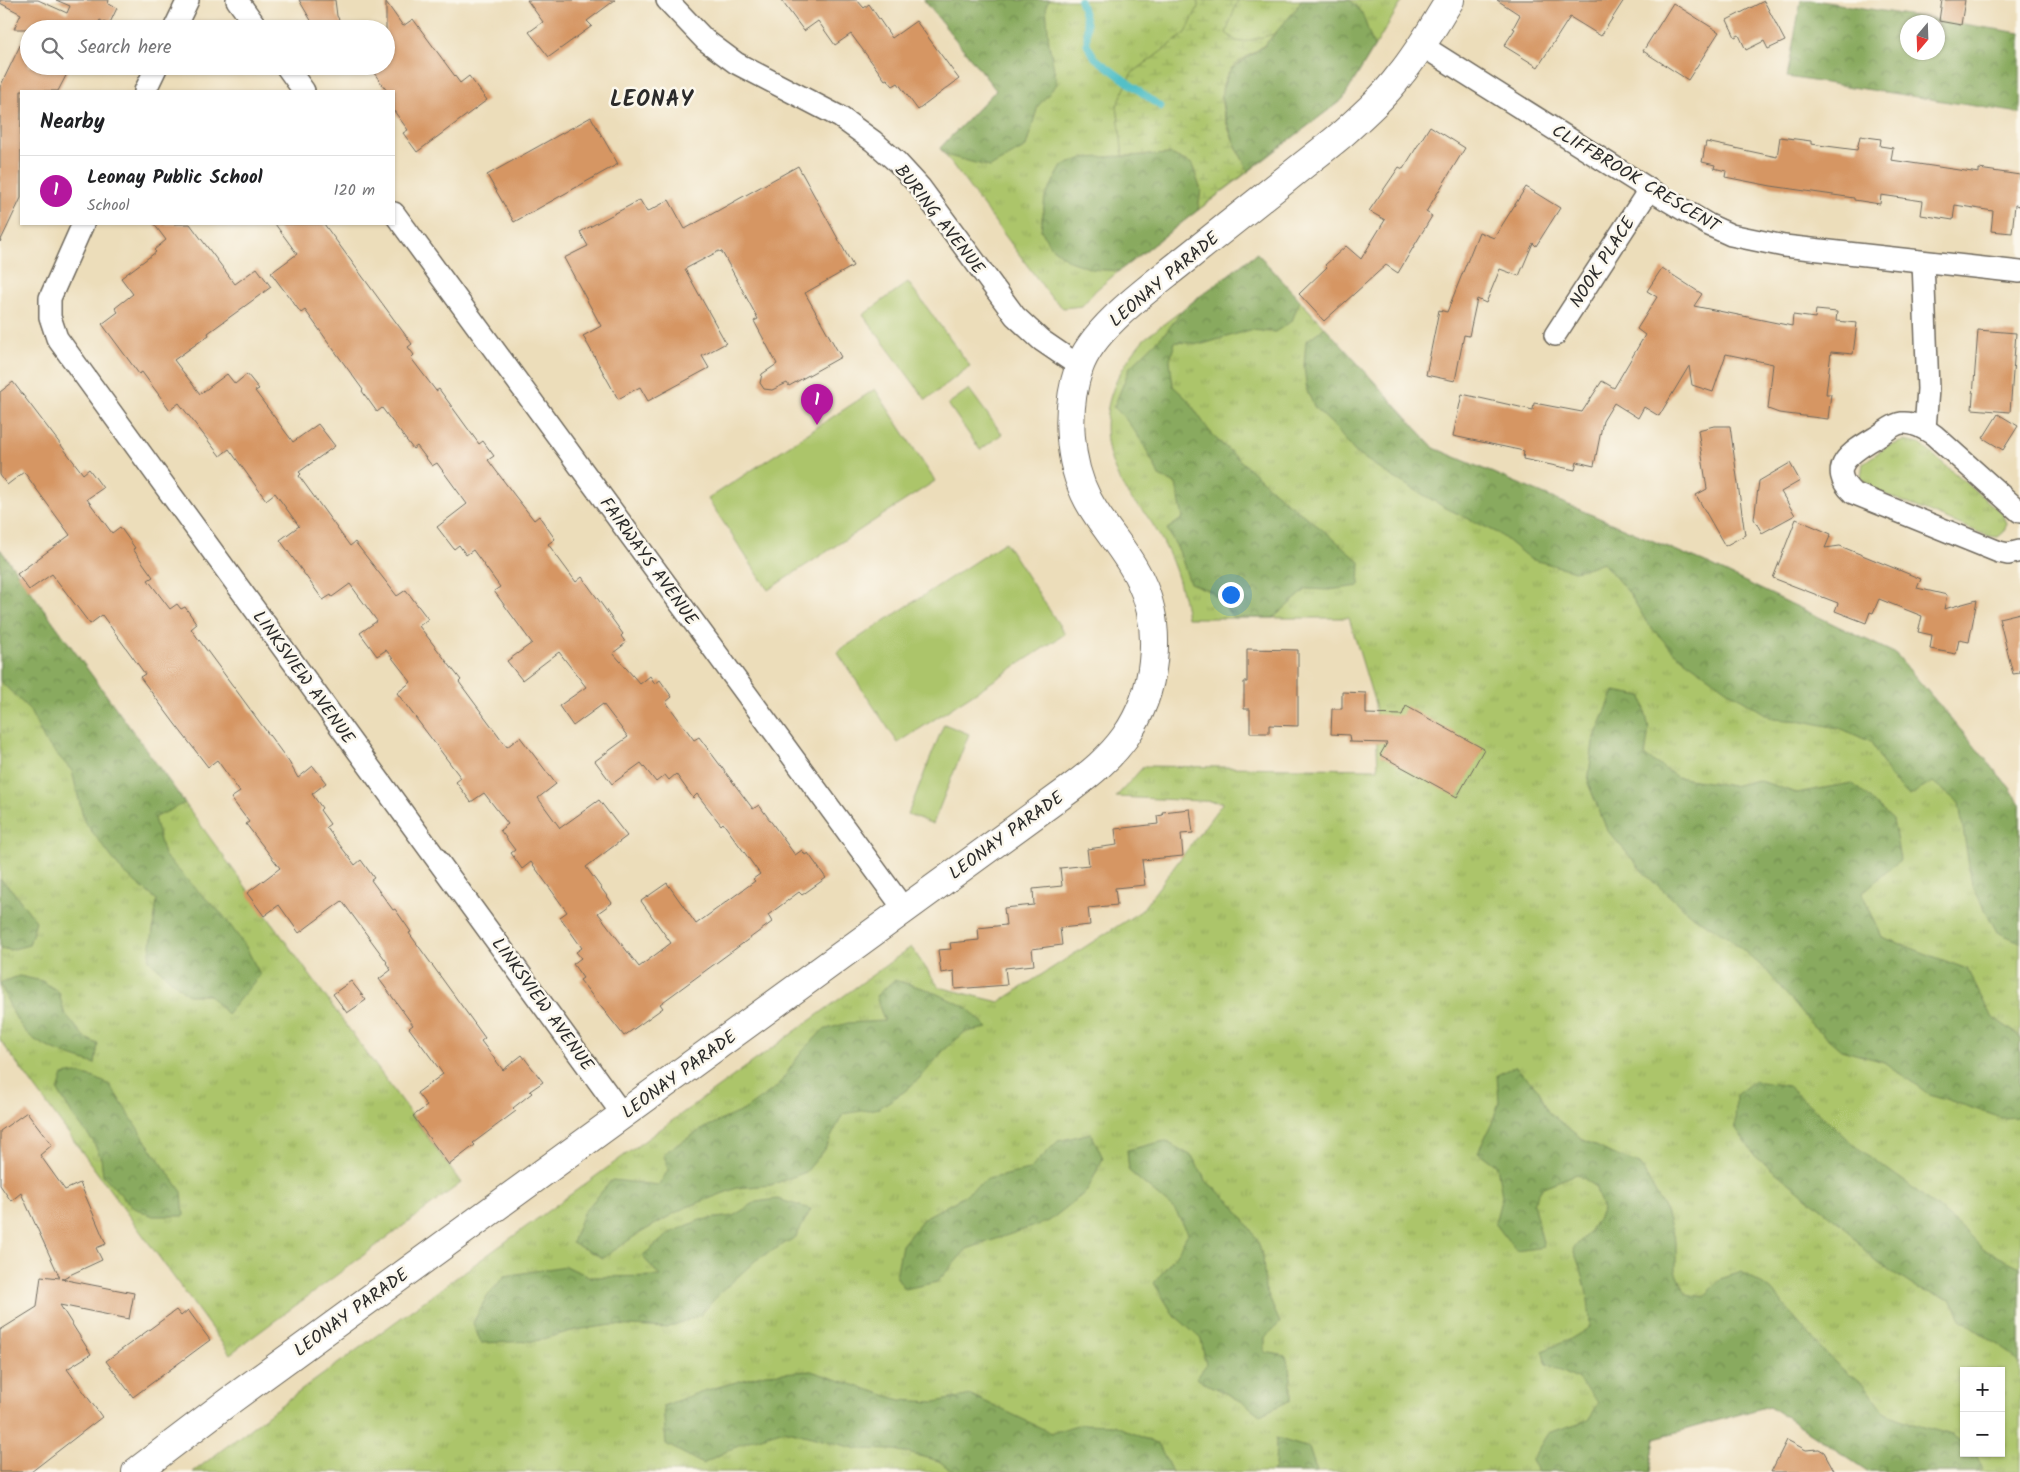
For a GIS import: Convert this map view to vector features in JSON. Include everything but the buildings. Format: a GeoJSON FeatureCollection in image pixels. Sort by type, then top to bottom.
{"type":"FeatureCollection","features":[{"type":"Feature","properties":{"kind":"street"},"geometry":{"type":"LineString","coordinates":[[178,20],[188,0]]}},
{"type":"Feature","properties":{"kind":"street"},"geometry":{"type":"LineString","coordinates":[[237,0],[251,20]]}},
{"type":"Feature","properties":{"kind":"street","name":"BURING AVENUE"},"geometry":{"type":"LineString","coordinates":[[667,0],[706,40],[736,63],[840,117],[873,141],[897,162],[920,188],[1015,316],[1041,340],[1079,366]]}},
{"type":"Feature","properties":{"kind":"street","name":"LEONAY PARADE"},"geometry":{"type":"LineString","coordinates":[[136,1472],[228,1402],[1096,769],[1124,738],[1138,715],[1145,698],[1152,669],[1154,644],[1151,612],[1140,579],[1088,501],[1079,476],[1070,429],[1073,396],[1079,366],[1092,344],[1131,303],[1337,138],[1383,95],[1400,76],[1450,0]]}},
{"type":"Feature","properties":{"kind":"street","name":"CLIFFBROOK CRESCENT"},"geometry":{"type":"LineString","coordinates":[[1421,46],[1649,190],[1709,225],[1731,235],[1753,241],[2020,272]]}},
{"type":"Feature","properties":{"kind":"street"},"geometry":{"type":"LineString","coordinates":[[145,90],[153,75]]}},
{"type":"Feature","properties":{"kind":"street"},"geometry":{"type":"LineString","coordinates":[[292,75],[303,90]]}},
{"type":"Feature","properties":{"kind":"street","name":"NOOK PLACE"},"geometry":{"type":"LineString","coordinates":[[1555,335],[1649,190]]}},
{"type":"Feature","properties":{"kind":"street","name":"FAIRWAYS AVENUE"},"geometry":{"type":"LineString","coordinates":[[395,214],[904,909]]}},
{"type":"Feature","properties":{"kind":"street","name":"LINKSVIEW AVENUE"},"geometry":{"type":"LineString","coordinates":[[83,225],[50,298],[50,317],[57,338],[623,1114]]}},
{"type":"Feature","properties":{"kind":"street"},"geometry":{"type":"LineString","coordinates":[[1923,262],[1928,389],[1925,429]]}},
{"type":"Feature","properties":{"kind":"street"},"geometry":{"type":"LineString","coordinates":[[2020,512],[1925,429],[1910,423],[1898,424],[1854,450],[1844,462],[1842,468],[1846,486],[1853,493],[1999,552],[2008,554],[2020,551]]}},
{"type":"Feature","properties":{"kind":"green space"},"geometry":{"type":"Polygon","coordinates":[[[924,0],[1403,0],[1343,99],[1119,271],[1096,290],[1082,306],[1063,308],[1050,296],[940,148],[996,90],[924,0]]]}},
{"type":"Feature","properties":{"kind":"green space"},"geometry":{"type":"Polygon","coordinates":[[[924,0],[1050,0],[1046,5],[1049,44],[1057,84],[1038,106],[1026,147],[990,167],[945,155],[940,148],[996,90],[924,0]]]}},
{"type":"Feature","properties":{"kind":"green space"},"geometry":{"type":"Polygon","coordinates":[[[1198,0],[1238,0],[1226,33],[1236,41],[1243,42],[1274,34],[1260,48],[1233,66],[1224,82],[1222,95],[1226,121],[1248,171],[1198,210],[1201,190],[1192,164],[1171,154],[1123,156],[1117,106],[1131,74],[1186,33],[1198,7],[1198,0]]]}},
{"type":"Feature","properties":{"kind":"green space"},"geometry":{"type":"Polygon","coordinates":[[[1301,0],[1350,0],[1362,13],[1374,47],[1343,99],[1248,171],[1234,142],[1224,112],[1221,92],[1230,70],[1264,46],[1297,8],[1301,0]]]}},
{"type":"Feature","properties":{"kind":"green space"},"geometry":{"type":"Polygon","coordinates":[[[1801,0],[1814,0],[1908,15],[1900,15],[1900,60],[1945,60],[1945,21],[2020,33],[2020,113],[1787,77],[1801,0]]]}},
{"type":"Feature","properties":{"kind":"green space"},"geometry":{"type":"Polygon","coordinates":[[[1171,154],[1192,164],[1201,190],[1198,210],[1119,271],[1092,269],[1069,261],[1051,247],[1041,230],[1045,197],[1062,166],[1083,158],[1171,154]]]}},
{"type":"Feature","properties":{"kind":"green space"},"geometry":{"type":"Polygon","coordinates":[[[1257,253],[1434,448],[1710,565],[1896,654],[2010,788],[2020,804],[2020,1472],[1869,1472],[1769,1406],[1655,1438],[1650,1472],[193,1472],[281,1405],[911,947],[939,987],[999,1002],[1141,911],[1223,802],[1116,797],[1144,766],[1378,769],[1375,704],[1349,618],[1187,618],[1178,579],[1168,551],[1145,513],[1127,493],[1116,473],[1109,452],[1106,432],[1111,394],[1119,375],[1144,339],[1257,253]]]}},
{"type":"Feature","properties":{"kind":"green space"},"geometry":{"type":"Polygon","coordinates":[[[1257,253],[1300,300],[1292,321],[1275,332],[1250,330],[1203,344],[1175,342],[1170,360],[1173,386],[1188,400],[1212,435],[1284,500],[1360,562],[1359,586],[1329,590],[1307,589],[1273,618],[1234,618],[1212,592],[1190,583],[1179,551],[1167,529],[1183,518],[1176,484],[1159,476],[1140,439],[1114,407],[1130,367],[1167,331],[1182,310],[1257,253]]]}},
{"type":"Feature","properties":{"kind":"green space"},"geometry":{"type":"Polygon","coordinates":[[[908,282],[970,366],[926,400],[863,315],[908,282]]]}},
{"type":"Feature","properties":{"kind":"green space"},"geometry":{"type":"Polygon","coordinates":[[[1325,327],[1434,448],[1710,565],[1896,654],[2010,788],[2020,804],[2020,942],[1997,932],[1972,885],[1959,803],[1933,782],[1909,796],[1890,777],[1871,742],[1842,729],[1803,721],[1773,719],[1729,691],[1674,652],[1647,623],[1630,594],[1603,563],[1575,571],[1530,559],[1498,533],[1446,508],[1386,473],[1355,452],[1332,424],[1315,408],[1307,391],[1304,366],[1306,341],[1325,327]]]}},
{"type":"Feature","properties":{"kind":"green space"},"geometry":{"type":"Polygon","coordinates":[[[875,389],[935,481],[768,590],[708,499],[875,389]]]}},
{"type":"Feature","properties":{"kind":"green space"},"geometry":{"type":"Polygon","coordinates":[[[969,389],[1002,434],[980,450],[948,404],[969,389]]]}},
{"type":"Feature","properties":{"kind":"green space"},"geometry":{"type":"Polygon","coordinates":[[[1904,441],[1920,444],[2003,514],[2007,523],[2004,532],[1998,537],[1988,536],[1867,487],[1861,477],[1863,463],[1888,446],[1904,441]]]}},
{"type":"Feature","properties":{"kind":"green space"},"geometry":{"type":"Polygon","coordinates":[[[1005,542],[1065,634],[898,743],[837,652],[1005,542]]]}},
{"type":"Feature","properties":{"kind":"green space"},"geometry":{"type":"Polygon","coordinates":[[[0,549],[461,1183],[230,1354],[0,1040],[0,549]]]}},
{"type":"Feature","properties":{"kind":"green space"},"geometry":{"type":"Polygon","coordinates":[[[0,549],[185,803],[154,818],[164,855],[222,914],[246,947],[260,975],[227,1014],[209,995],[188,995],[149,960],[157,900],[122,871],[84,821],[72,771],[45,741],[29,709],[0,681],[0,549]]]}},
{"type":"Feature","properties":{"kind":"green space"},"geometry":{"type":"Polygon","coordinates":[[[1614,691],[1642,696],[1649,729],[1645,756],[1677,777],[1733,786],[1758,780],[1796,793],[1852,783],[1893,820],[1900,860],[1862,893],[1882,937],[1967,969],[1991,1016],[2020,1036],[2020,1117],[2002,1118],[1927,1093],[1884,1062],[1841,1050],[1812,1025],[1767,971],[1727,936],[1691,915],[1646,875],[1607,830],[1588,783],[1593,742],[1614,691]]]}},
{"type":"Feature","properties":{"kind":"green space"},"geometry":{"type":"Polygon","coordinates":[[[944,724],[969,734],[933,824],[908,814],[944,724]]]}},
{"type":"Feature","properties":{"kind":"green space"},"geometry":{"type":"Polygon","coordinates":[[[0,879],[12,890],[36,921],[29,945],[10,950],[0,948],[0,879]]]}},
{"type":"Feature","properties":{"kind":"green space"},"geometry":{"type":"Polygon","coordinates":[[[19,976],[42,981],[59,992],[64,1012],[85,1038],[98,1044],[95,1064],[48,1047],[25,1031],[14,1014],[0,983],[19,976]]]}},
{"type":"Feature","properties":{"kind":"green space"},"geometry":{"type":"Polygon","coordinates":[[[894,980],[926,989],[966,1007],[988,1028],[965,1032],[943,1051],[922,1076],[905,1091],[879,1108],[843,1114],[825,1149],[806,1172],[771,1185],[737,1188],[682,1209],[635,1236],[603,1258],[572,1243],[583,1213],[612,1180],[659,1185],[668,1170],[664,1153],[704,1128],[744,1110],[778,1086],[800,1054],[823,1030],[848,1023],[884,1021],[876,996],[894,980]]]}},
{"type":"Feature","properties":{"kind":"green space"},"geometry":{"type":"Polygon","coordinates":[[[1515,1066],[1539,1090],[1548,1112],[1582,1139],[1612,1154],[1640,1164],[1666,1212],[1676,1241],[1676,1271],[1686,1294],[1704,1297],[1720,1279],[1742,1272],[1771,1290],[1826,1354],[1849,1375],[1865,1385],[1885,1413],[1910,1423],[1952,1435],[1960,1441],[1960,1457],[1977,1457],[1983,1469],[1976,1472],[1869,1472],[1769,1406],[1655,1438],[1650,1472],[1538,1472],[1531,1461],[1548,1433],[1588,1420],[1599,1403],[1577,1379],[1547,1364],[1542,1351],[1569,1340],[1590,1327],[1586,1287],[1573,1249],[1589,1232],[1603,1210],[1595,1186],[1577,1174],[1543,1187],[1533,1203],[1544,1247],[1516,1251],[1495,1223],[1502,1196],[1497,1166],[1478,1152],[1492,1123],[1499,1102],[1497,1075],[1515,1066]]]}},
{"type":"Feature","properties":{"kind":"green space"},"geometry":{"type":"Polygon","coordinates":[[[76,1073],[95,1078],[110,1085],[147,1143],[182,1192],[184,1216],[153,1216],[132,1207],[103,1175],[101,1158],[93,1141],[73,1116],[58,1091],[63,1075],[76,1073]]]}},
{"type":"Feature","properties":{"kind":"green space"},"geometry":{"type":"Polygon","coordinates":[[[1754,1081],[1788,1086],[1863,1152],[1908,1184],[1961,1227],[1983,1249],[2020,1267],[2020,1365],[2015,1357],[1961,1319],[1951,1299],[1918,1289],[1872,1259],[1847,1229],[1755,1156],[1735,1127],[1736,1095],[1754,1081]]]}},
{"type":"Feature","properties":{"kind":"green space"},"geometry":{"type":"Polygon","coordinates":[[[1091,1133],[1103,1158],[1087,1191],[1049,1221],[967,1249],[937,1282],[905,1289],[896,1276],[902,1245],[924,1218],[961,1198],[987,1179],[1029,1170],[1058,1141],[1091,1133]]]}},
{"type":"Feature","properties":{"kind":"green space"},"geometry":{"type":"Polygon","coordinates":[[[1165,1141],[1192,1156],[1206,1181],[1233,1204],[1257,1239],[1263,1258],[1265,1288],[1280,1323],[1265,1337],[1265,1352],[1286,1356],[1291,1377],[1291,1400],[1260,1415],[1243,1402],[1196,1378],[1206,1365],[1201,1339],[1173,1314],[1154,1283],[1176,1255],[1188,1233],[1175,1210],[1129,1171],[1127,1150],[1165,1141]]]}},
{"type":"Feature","properties":{"kind":"green space"},"geometry":{"type":"Polygon","coordinates":[[[777,1199],[811,1209],[796,1237],[756,1260],[720,1293],[700,1315],[667,1328],[613,1325],[575,1330],[535,1341],[481,1343],[473,1323],[487,1296],[505,1276],[565,1266],[591,1277],[660,1276],[642,1256],[670,1233],[700,1220],[733,1216],[756,1202],[777,1199]]]}},
{"type":"Feature","properties":{"kind":"green space"},"geometry":{"type":"Polygon","coordinates":[[[811,1371],[900,1400],[935,1402],[971,1395],[1052,1433],[1080,1424],[1114,1425],[1159,1445],[1172,1472],[953,1472],[939,1461],[895,1450],[858,1449],[784,1430],[742,1443],[703,1464],[666,1444],[663,1406],[700,1392],[765,1374],[811,1371]]]}},
{"type":"Feature","properties":{"kind":"green space"},"geometry":{"type":"Polygon","coordinates":[[[1276,1438],[1309,1448],[1317,1472],[1272,1472],[1275,1468],[1276,1438]]]}},
{"type":"Feature","properties":{"kind":"waterway"},"geometry":{"type":"LineString","coordinates":[[1080,0],[1087,23],[1087,44],[1095,58],[1161,107]]}},
{"type":"Feature","properties":{"kind":"place","name":"Leonay Public School"},"geometry":{"type":"Point","coordinates":[817,425]}},
{"type":"Feature","properties":{"kind":"district","name":"LEONAY"},"geometry":{"type":"Point","coordinates":[652,98]}}]}
